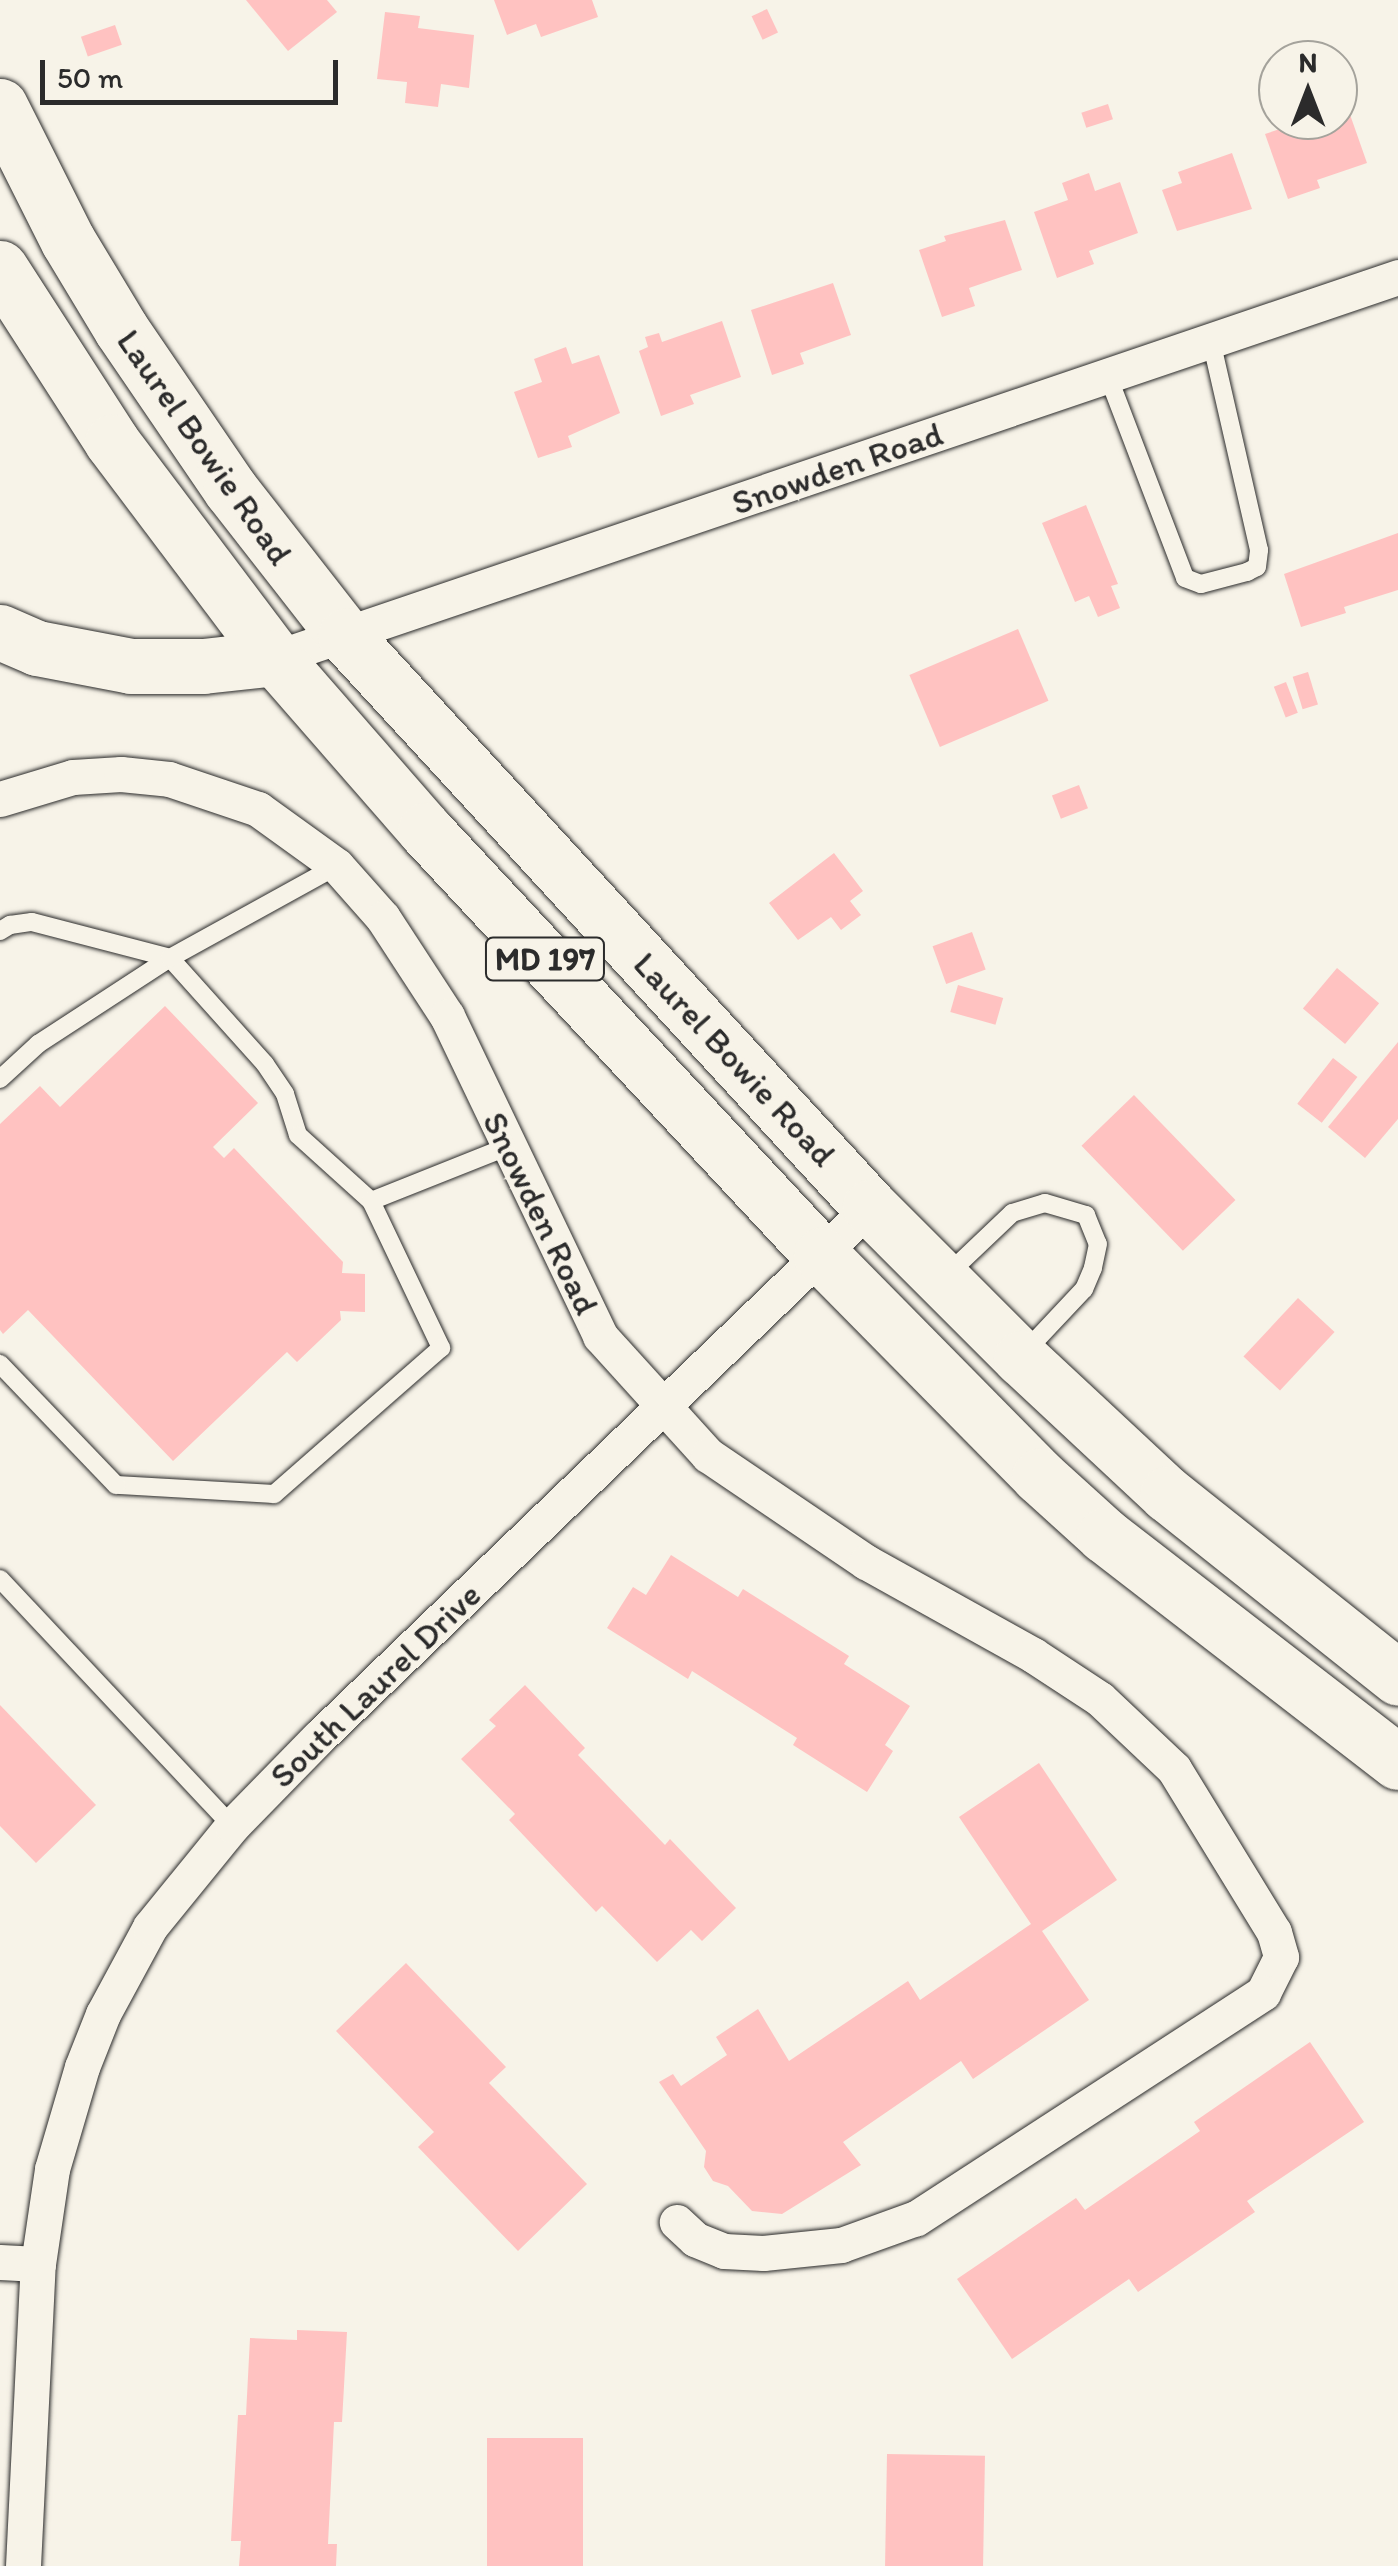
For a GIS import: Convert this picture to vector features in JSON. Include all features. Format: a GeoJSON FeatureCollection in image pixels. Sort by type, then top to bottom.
{"type":"FeatureCollection","features":[{"type":"Feature","properties":{"kind":"main road","name":"Laurel Bowie Road"},"geometry":{"type":"LineString","coordinates":[[0,106],[68,241],[121,329],[231,490],[345,636],[870,1206],[1021,1358],[1167,1494],[1398,1678]]}},
{"type":"Feature","properties":{"kind":"main road","name":"Laurel Bowie Road"},"geometry":{"type":"LineString","coordinates":[[0,268],[112,442],[275,658],[438,844],[821,1255],[1104,1535],[1398,1762]]}},
{"type":"Feature","properties":{"kind":"main road"},"geometry":{"type":"LineString","coordinates":[[0,632],[37,648],[131,666],[203,666],[275,658]]}},
{"type":"Feature","properties":{"kind":"street","name":"Snowden Road"},"geometry":{"type":"LineString","coordinates":[[275,658],[1398,277]]}},
{"type":"Feature","properties":{"kind":"street","name":"Snowden Road"},"geometry":{"type":"LineString","coordinates":[[0,800],[73,777],[122,774],[170,779],[258,809],[337,866],[422,971],[600,1336],[708,1456],[866,1562],[1033,1656],[1100,1699],[1174,1769],[1242,1874],[1274,1932],[1281,1957],[1276,1975],[1263,1993],[916,2218],[841,2245],[763,2253],[724,2251],[695,2239],[677,2222]]}},
{"type":"Feature","properties":{"kind":"street","name":"South Laurel Drive"},"geometry":{"type":"LineString","coordinates":[[24,2566],[38,2264],[52,2168],[103,2014],[150,1927],[232,1826],[870,1206]]}},
{"type":"Feature","properties":{"kind":"street"},"geometry":{"type":"LineString","coordinates":[[0,2262],[38,2264]]}},
{"type":"Feature","properties":{"kind":"lane"},"geometry":{"type":"LineString","coordinates":[[1108,376],[1185,578],[1201,584],[1247,572],[1256,567],[1259,550],[1211,340]]}},
{"type":"Feature","properties":{"kind":"lane"},"geometry":{"type":"LineString","coordinates":[[0,1079],[38,1044],[170,958],[337,866]]}},
{"type":"Feature","properties":{"kind":"lane"},"geometry":{"type":"LineString","coordinates":[[0,931],[10,924],[32,922],[170,958],[266,1064],[284,1094],[298,1135],[371,1201],[441,1348],[274,1494],[116,1485],[0,1364]]}},
{"type":"Feature","properties":{"kind":"lane"},"geometry":{"type":"LineString","coordinates":[[371,1201],[509,1146]]}},
{"type":"Feature","properties":{"kind":"lane"},"geometry":{"type":"LineString","coordinates":[[943,1280],[1012,1212],[1045,1202],[1086,1215],[1098,1244],[1094,1268],[1084,1289],[1021,1358]]}},
{"type":"Feature","properties":{"kind":"lane"},"geometry":{"type":"LineString","coordinates":[[0,1579],[232,1826]]}},
{"type":"Feature","properties":{"kind":"building"},"geometry":{"type":"Polygon","coordinates":[[[246,0],[327,0],[337,12],[288,51],[246,0]]]}},
{"type":"Feature","properties":{"kind":"building"},"geometry":{"type":"Polygon","coordinates":[[[494,0],[592,0],[598,17],[541,37],[536,24],[507,35],[494,0]]]}},
{"type":"Feature","properties":{"kind":"building"},"geometry":{"type":"Polygon","coordinates":[[[767,9],[778,33],[763,40],[752,16],[767,9]]]}},
{"type":"Feature","properties":{"kind":"building"},"geometry":{"type":"Polygon","coordinates":[[[385,12],[420,16],[418,28],[474,35],[469,88],[441,84],[438,107],[405,103],[407,82],[377,79],[385,12]]]}},
{"type":"Feature","properties":{"kind":"building"},"geometry":{"type":"Polygon","coordinates":[[[115,25],[122,45],[88,57],[81,37],[115,25]]]}},
{"type":"Feature","properties":{"kind":"building"},"geometry":{"type":"Polygon","coordinates":[[[1108,104],[1113,119],[1086,128],[1081,113],[1108,104]]]}},
{"type":"Feature","properties":{"kind":"building"},"geometry":{"type":"Polygon","coordinates":[[[1358,137],[1367,163],[1317,180],[1320,188],[1288,199],[1267,140],[1358,137]]]}},
{"type":"Feature","properties":{"kind":"building"},"geometry":{"type":"Polygon","coordinates":[[[1232,153],[1252,209],[1177,231],[1162,190],[1182,183],[1178,172],[1232,153]]]}},
{"type":"Feature","properties":{"kind":"building"},"geometry":{"type":"Polygon","coordinates":[[[1089,173],[1095,191],[1120,182],[1138,233],[1089,251],[1094,264],[1057,278],[1034,212],[1068,200],[1062,183],[1089,173]]]}},
{"type":"Feature","properties":{"kind":"building"},"geometry":{"type":"Polygon","coordinates":[[[1005,220],[1022,270],[969,288],[975,306],[942,317],[919,250],[946,241],[944,236],[1005,220]]]}},
{"type":"Feature","properties":{"kind":"building"},"geometry":{"type":"Polygon","coordinates":[[[833,283],[851,335],[800,353],[804,364],[772,375],[751,310],[833,283]]]}},
{"type":"Feature","properties":{"kind":"building"},"geometry":{"type":"Polygon","coordinates":[[[722,321],[741,377],[690,395],[694,404],[661,416],[639,351],[648,347],[645,337],[659,333],[662,342],[722,321]]]}},
{"type":"Feature","properties":{"kind":"building"},"geometry":{"type":"Polygon","coordinates":[[[566,347],[572,364],[599,355],[620,413],[568,436],[572,447],[538,458],[514,392],[542,382],[534,359],[566,347]]]}},
{"type":"Feature","properties":{"kind":"building"},"geometry":{"type":"Polygon","coordinates":[[[1086,505],[1118,584],[1111,586],[1120,608],[1098,617],[1089,596],[1075,602],[1042,523],[1086,505]]]}},
{"type":"Feature","properties":{"kind":"building"},"geometry":{"type":"Polygon","coordinates":[[[1398,533],[1398,590],[1344,607],[1346,613],[1301,627],[1284,574],[1398,533]]]}},
{"type":"Feature","properties":{"kind":"building"},"geometry":{"type":"Polygon","coordinates":[[[1018,629],[1048,701],[940,747],[909,675],[1018,629]]]}},
{"type":"Feature","properties":{"kind":"building"},"geometry":{"type":"Polygon","coordinates":[[[1308,672],[1318,705],[1303,709],[1293,677],[1308,672]]]}},
{"type":"Feature","properties":{"kind":"building"},"geometry":{"type":"Polygon","coordinates":[[[1286,682],[1298,713],[1286,717],[1274,687],[1286,682]]]}},
{"type":"Feature","properties":{"kind":"building"},"geometry":{"type":"Polygon","coordinates":[[[1079,785],[1088,808],[1061,819],[1052,795],[1079,785]]]}},
{"type":"Feature","properties":{"kind":"building"},"geometry":{"type":"Polygon","coordinates":[[[834,853],[863,891],[850,901],[861,915],[841,930],[831,917],[798,940],[769,903],[834,853]]]}},
{"type":"Feature","properties":{"kind":"building"},"geometry":{"type":"Polygon","coordinates":[[[972,932],[986,970],[946,984],[933,946],[972,932]]]}},
{"type":"Feature","properties":{"kind":"building"},"geometry":{"type":"Polygon","coordinates":[[[1337,968],[1379,1003],[1345,1044],[1303,1009],[1337,968]]]}},
{"type":"Feature","properties":{"kind":"building"},"geometry":{"type":"Polygon","coordinates":[[[958,985],[1003,998],[995,1025],[950,1012],[958,985]]]}},
{"type":"Feature","properties":{"kind":"building"},"geometry":{"type":"Polygon","coordinates":[[[165,1006],[258,1103],[213,1147],[224,1158],[234,1148],[343,1262],[342,1273],[365,1274],[365,1312],[340,1311],[341,1320],[297,1362],[287,1352],[173,1461],[28,1310],[3,1334],[0,1330],[0,1124],[40,1086],[60,1107],[165,1006]]]}},
{"type":"Feature","properties":{"kind":"building"},"geometry":{"type":"Polygon","coordinates":[[[1398,1042],[1398,1119],[1365,1158],[1328,1127],[1398,1042]]]}},
{"type":"Feature","properties":{"kind":"building"},"geometry":{"type":"Polygon","coordinates":[[[1333,1058],[1357,1077],[1322,1123],[1297,1104],[1333,1058]]]}},
{"type":"Feature","properties":{"kind":"building"},"geometry":{"type":"Polygon","coordinates":[[[1134,1095],[1235,1200],[1183,1251],[1081,1146],[1134,1095]]]}},
{"type":"Feature","properties":{"kind":"building"},"geometry":{"type":"Polygon","coordinates":[[[1298,1298],[1335,1332],[1280,1391],[1243,1357],[1298,1298]]]}},
{"type":"Feature","properties":{"kind":"building"},"geometry":{"type":"Polygon","coordinates":[[[671,1555],[738,1597],[743,1589],[849,1656],[844,1664],[910,1706],[885,1745],[893,1751],[867,1792],[793,1745],[797,1738],[692,1671],[688,1679],[607,1628],[633,1587],[646,1595],[671,1555]]]}},
{"type":"Feature","properties":{"kind":"building"},"geometry":{"type":"Polygon","coordinates":[[[525,1685],[585,1748],[578,1755],[665,1845],[670,1839],[736,1908],[702,1941],[691,1930],[657,1962],[602,1906],[596,1912],[509,1820],[515,1814],[461,1759],[496,1726],[489,1720],[525,1685]]]}},
{"type":"Feature","properties":{"kind":"building"},"geometry":{"type":"Polygon","coordinates":[[[0,1705],[96,1805],[36,1863],[0,1826],[0,1705]]]}},
{"type":"Feature","properties":{"kind":"building"},"geometry":{"type":"Polygon","coordinates":[[[1039,1763],[1117,1880],[1042,1931],[1089,2000],[973,2079],[961,2061],[843,2142],[861,2165],[782,2214],[752,2211],[728,2186],[713,2181],[704,2167],[706,2151],[659,2082],[673,2074],[681,2086],[727,2055],[716,2037],[758,2009],[789,2061],[908,1981],[920,2000],[1031,1924],[959,1817],[1039,1763]]]}},
{"type":"Feature","properties":{"kind":"building"},"geometry":{"type":"Polygon","coordinates":[[[406,1963],[506,2067],[489,2083],[587,2184],[518,2251],[418,2147],[434,2132],[336,2031],[406,1963]]]}},
{"type":"Feature","properties":{"kind":"building"},"geometry":{"type":"Polygon","coordinates":[[[1310,2042],[1364,2122],[1247,2201],[1255,2212],[1138,2292],[1129,2279],[1012,2359],[957,2279],[1076,2198],[1085,2210],[1200,2131],[1194,2122],[1310,2042]]]}},
{"type":"Feature","properties":{"kind":"building"},"geometry":{"type":"Polygon","coordinates":[[[297,2330],[347,2332],[342,2422],[334,2422],[328,2544],[337,2544],[336,2566],[239,2566],[241,2541],[231,2541],[238,2415],[246,2415],[250,2338],[297,2340],[297,2330]]]}},
{"type":"Feature","properties":{"kind":"building"},"geometry":{"type":"Polygon","coordinates":[[[487,2438],[583,2438],[583,2566],[487,2566],[487,2438]]]}},
{"type":"Feature","properties":{"kind":"building"},"geometry":{"type":"Polygon","coordinates":[[[887,2454],[985,2456],[983,2566],[885,2566],[887,2454]]]}}]}
